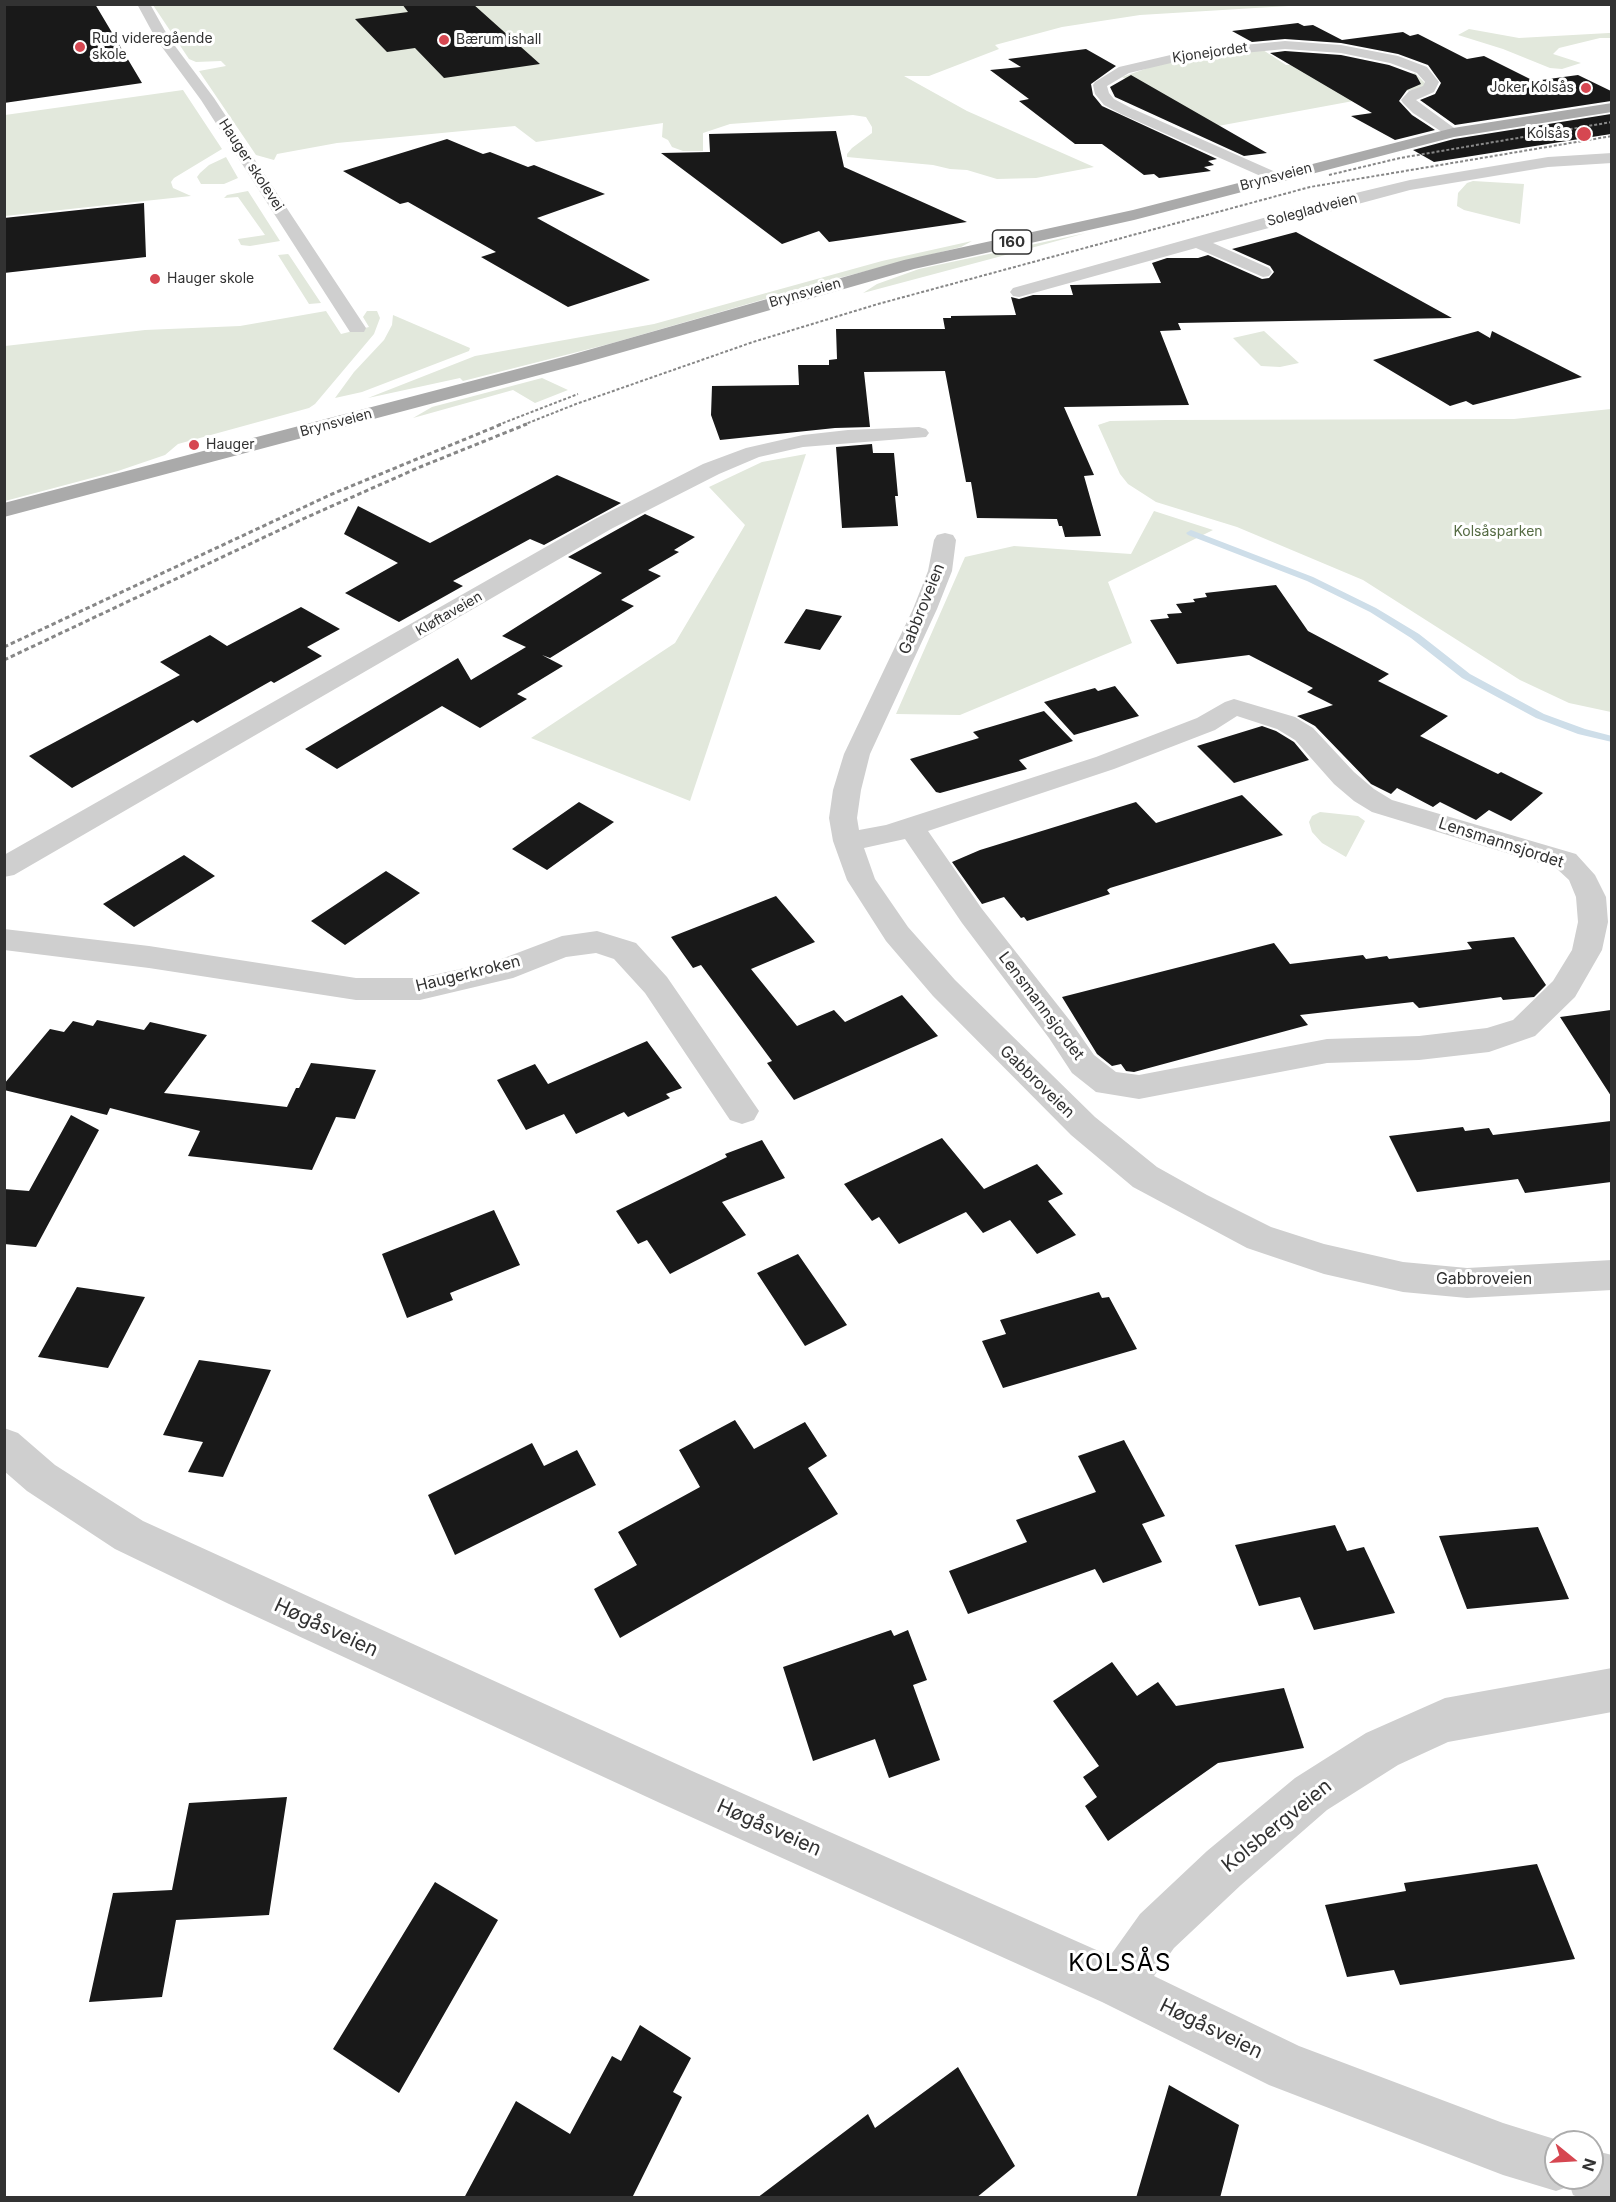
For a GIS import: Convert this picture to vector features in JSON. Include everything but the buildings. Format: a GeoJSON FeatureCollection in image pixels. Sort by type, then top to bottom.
{"type":"FeatureCollection","features":[{"type":"Feature","properties":{"kind":"main road","name":"Brynsveien"},"geometry":{"type":"LineString","coordinates":[[4,510],[574,360],[910,264],[1134,215],[1274,177],[1453,133],[1611,106]]}},
{"type":"Feature","properties":{"kind":"street","name":"Hauger skolevei"},"geometry":{"type":"LineString","coordinates":[[143,4],[163,39],[207,98],[357,328]]}},
{"type":"Feature","properties":{"kind":"street","name":"Kjonejordet"},"geometry":{"type":"LineString","coordinates":[[1274,177],[1117,106],[1102,94],[1100,85],[1124,70],[1192,54],[1285,45],[1341,49],[1393,59],[1422,70],[1432,82],[1429,89],[1414,94],[1408,100],[1425,115],[1453,133]]}},
{"type":"Feature","properties":{"kind":"street","name":"Solegladveien"},"geometry":{"type":"LineString","coordinates":[[1019,292],[1063,282],[1197,242],[1410,185],[1548,162],[1611,158]]}},
{"type":"Feature","properties":{"kind":"street"},"geometry":{"type":"LineString","coordinates":[[1197,242],[1263,272]]}},
{"type":"Feature","properties":{"kind":"street","name":"Kløftaveien"},"geometry":{"type":"LineString","coordinates":[[4,868],[603,524],[711,469],[753,452],[803,441],[848,436],[919,433]]}},
{"type":"Feature","properties":{"kind":"street","name":"Gabbroveien"},"geometry":{"type":"LineString","coordinates":[[945,540],[940,571],[925,609],[857,754],[843,818],[847,842],[861,880],[897,934],[944,988],[1083,1126],[1145,1177],[1260,1238],[1324,1259],[1403,1277],[1467,1283],[1611,1275]]}},
{"type":"Feature","properties":{"kind":"street","name":"Lensmannsjordet"},"geometry":{"type":"LineString","coordinates":[[847,842],[890,834],[910,827],[1105,763],[1206,724],[1234,707],[1286,723],[1304,734],[1344,778],[1364,795],[1382,806],[1566,861],[1581,875],[1591,897],[1593,922],[1587,950],[1564,990],[1524,1028],[1489,1040],[1419,1048],[1327,1052],[1262,1062],[1139,1087],[1108,1083],[1083,1064],[1060,1030],[972,916],[910,827]]}},
{"type":"Feature","properties":{"kind":"street","name":"Haugerkroken"},"geometry":{"type":"LineString","coordinates":[[4,939],[149,957],[356,989],[420,989],[502,969],[562,946],[597,942],[625,951],[656,984],[742,1111]]}},
{"type":"Feature","properties":{"kind":"street","name":"Høgåsveien"},"geometry":{"type":"LineString","coordinates":[[4,1446],[41,1478],[129,1535],[454,1687],[1119,1985],[1287,2067],[1503,2149],[1544,2161]]}},
{"type":"Feature","properties":{"kind":"street","name":"Kolsbergveien"},"geometry":{"type":"LineString","coordinates":[[1119,1985],[1156,1931],[1224,1868],[1311,1794],[1382,1749],[1445,1720],[1611,1690]]}},
{"type":"Feature","properties":{"kind":"green space"},"geometry":{"type":"Polygon","coordinates":[[[153,5],[1305,5],[1140,15],[1062,27],[995,45],[999,49],[929,76],[904,76],[967,111],[1094,167],[1036,178],[997,179],[967,170],[933,165],[847,157],[852,148],[872,133],[872,127],[866,117],[853,115],[730,124],[703,133],[703,151],[683,151],[672,147],[668,140],[662,137],[663,123],[536,142],[515,126],[337,143],[277,154],[274,160],[256,155],[199,71],[226,66],[221,61],[196,62],[189,59],[153,5]]]}},
{"type":"Feature","properties":{"kind":"green space"},"geometry":{"type":"Polygon","coordinates":[[[1469,29],[1519,38],[1611,33],[1611,38],[1600,38],[1559,48],[1553,54],[1581,63],[1562,69],[1550,68],[1503,49],[1458,35],[1469,29]]]}},
{"type":"Feature","properties":{"kind":"green space"},"geometry":{"type":"Polygon","coordinates":[[[1263,50],[1286,65],[1342,63],[1388,78],[1415,73],[1429,87],[1218,126],[1122,77],[1168,61],[1263,50]]]}},
{"type":"Feature","properties":{"kind":"green space"},"geometry":{"type":"Polygon","coordinates":[[[183,90],[222,149],[171,182],[173,188],[191,196],[5,216],[5,115],[183,90]]]}},
{"type":"Feature","properties":{"kind":"green space"},"geometry":{"type":"Polygon","coordinates":[[[226,157],[238,178],[224,184],[201,184],[197,177],[200,173],[209,165],[226,157]]]}},
{"type":"Feature","properties":{"kind":"green space"},"geometry":{"type":"Polygon","coordinates":[[[1473,181],[1524,184],[1520,224],[1464,210],[1457,206],[1458,193],[1467,183],[1473,181]]]}},
{"type":"Feature","properties":{"kind":"green space"},"geometry":{"type":"Polygon","coordinates":[[[248,191],[280,241],[250,246],[241,245],[238,239],[265,235],[238,197],[224,198],[227,195],[248,191]]]}},
{"type":"Feature","properties":{"kind":"green space"},"geometry":{"type":"Polygon","coordinates":[[[1086,233],[863,293],[877,284],[919,269],[1086,233]]]}},
{"type":"Feature","properties":{"kind":"green space"},"geometry":{"type":"Polygon","coordinates":[[[972,241],[961,247],[831,280],[609,344],[463,381],[460,378],[368,398],[475,356],[654,324],[882,261],[972,241]]]}},
{"type":"Feature","properties":{"kind":"green space"},"geometry":{"type":"Polygon","coordinates":[[[288,254],[321,303],[309,304],[278,255],[288,254]]]}},
{"type":"Feature","properties":{"kind":"green space"},"geometry":{"type":"Polygon","coordinates":[[[326,311],[341,334],[369,327],[363,317],[367,311],[377,311],[380,318],[374,334],[315,404],[309,408],[178,444],[165,455],[118,471],[5,501],[5,346],[145,330],[240,326],[326,311]]]}},
{"type":"Feature","properties":{"kind":"green space"},"geometry":{"type":"Polygon","coordinates":[[[393,315],[470,348],[469,351],[362,392],[335,398],[354,372],[384,340],[392,325],[393,315]]]}},
{"type":"Feature","properties":{"kind":"green space"},"geometry":{"type":"Polygon","coordinates":[[[1264,331],[1299,363],[1280,367],[1261,366],[1233,338],[1264,331]]]}},
{"type":"Feature","properties":{"kind":"green space"},"geometry":{"type":"Polygon","coordinates":[[[542,378],[568,390],[535,403],[513,390],[413,418],[432,407],[542,378]]]}},
{"type":"Feature","properties":{"kind":"green space","name":"Kolsåsparken"},"geometry":{"type":"Polygon","coordinates":[[[1611,409],[1611,712],[1569,703],[1520,680],[1363,580],[1237,527],[1156,502],[1128,484],[1120,474],[1098,425],[1110,421],[1166,420],[1514,419],[1611,409]]]}},
{"type":"Feature","properties":{"kind":"green space"},"geometry":{"type":"Polygon","coordinates":[[[806,454],[690,801],[531,738],[675,643],[745,525],[709,487],[762,462],[806,454]]]}},
{"type":"Feature","properties":{"kind":"green space"},"geometry":{"type":"Polygon","coordinates":[[[1154,511],[1213,530],[1108,582],[1132,643],[960,715],[896,714],[965,557],[1014,546],[1131,554],[1154,511]]]}},
{"type":"Feature","properties":{"kind":"green space"},"geometry":{"type":"Polygon","coordinates":[[[1320,812],[1358,816],[1365,821],[1346,857],[1322,843],[1312,832],[1309,822],[1312,816],[1320,812]]]}},
{"type":"Feature","properties":{"kind":"waterway"},"geometry":{"type":"LineString","coordinates":[[1191,533],[1310,579],[1373,610],[1415,636],[1466,676],[1540,716],[1582,732],[1612,739]]}},
{"type":"Feature","properties":{"kind":"railway"},"geometry":{"type":"LineString","coordinates":[[1329,175],[1400,158],[1612,122]]}},
{"type":"Feature","properties":{"kind":"railway"},"geometry":{"type":"LineString","coordinates":[[523,425],[753,342],[878,304],[1310,187],[1612,136]]}},
{"type":"Feature","properties":{"kind":"railway"},"geometry":{"type":"LineString","coordinates":[[498,425],[578,394]]}},
{"type":"Feature","properties":{"kind":"railway"},"geometry":{"type":"LineString","coordinates":[[4,647],[332,494],[502,424]]}},
{"type":"Feature","properties":{"kind":"railway"},"geometry":{"type":"LineString","coordinates":[[4,660],[305,518],[420,467],[527,424]]}},
{"type":"Feature","properties":{"kind":"place","name":"Bærum ishall"},"geometry":{"type":"Point","coordinates":[444,40]}},
{"type":"Feature","properties":{"kind":"place","name":"Rud videregående skole"},"geometry":{"type":"Point","coordinates":[80,47]}},
{"type":"Feature","properties":{"kind":"place","name":"Joker Kolsås"},"geometry":{"type":"Point","coordinates":[1586,88]}},
{"type":"Feature","properties":{"kind":"place","name":"Kolsås"},"geometry":{"type":"Point","coordinates":[1584,134]}},
{"type":"Feature","properties":{"kind":"place","name":"Hauger skole"},"geometry":{"type":"Point","coordinates":[155,279]}},
{"type":"Feature","properties":{"kind":"place","name":"Hauger"},"geometry":{"type":"Point","coordinates":[194,445]}},
{"type":"Feature","properties":{"kind":"district","name":"KOLSÅS"},"geometry":{"type":"Point","coordinates":[1120,1964]}}]}
